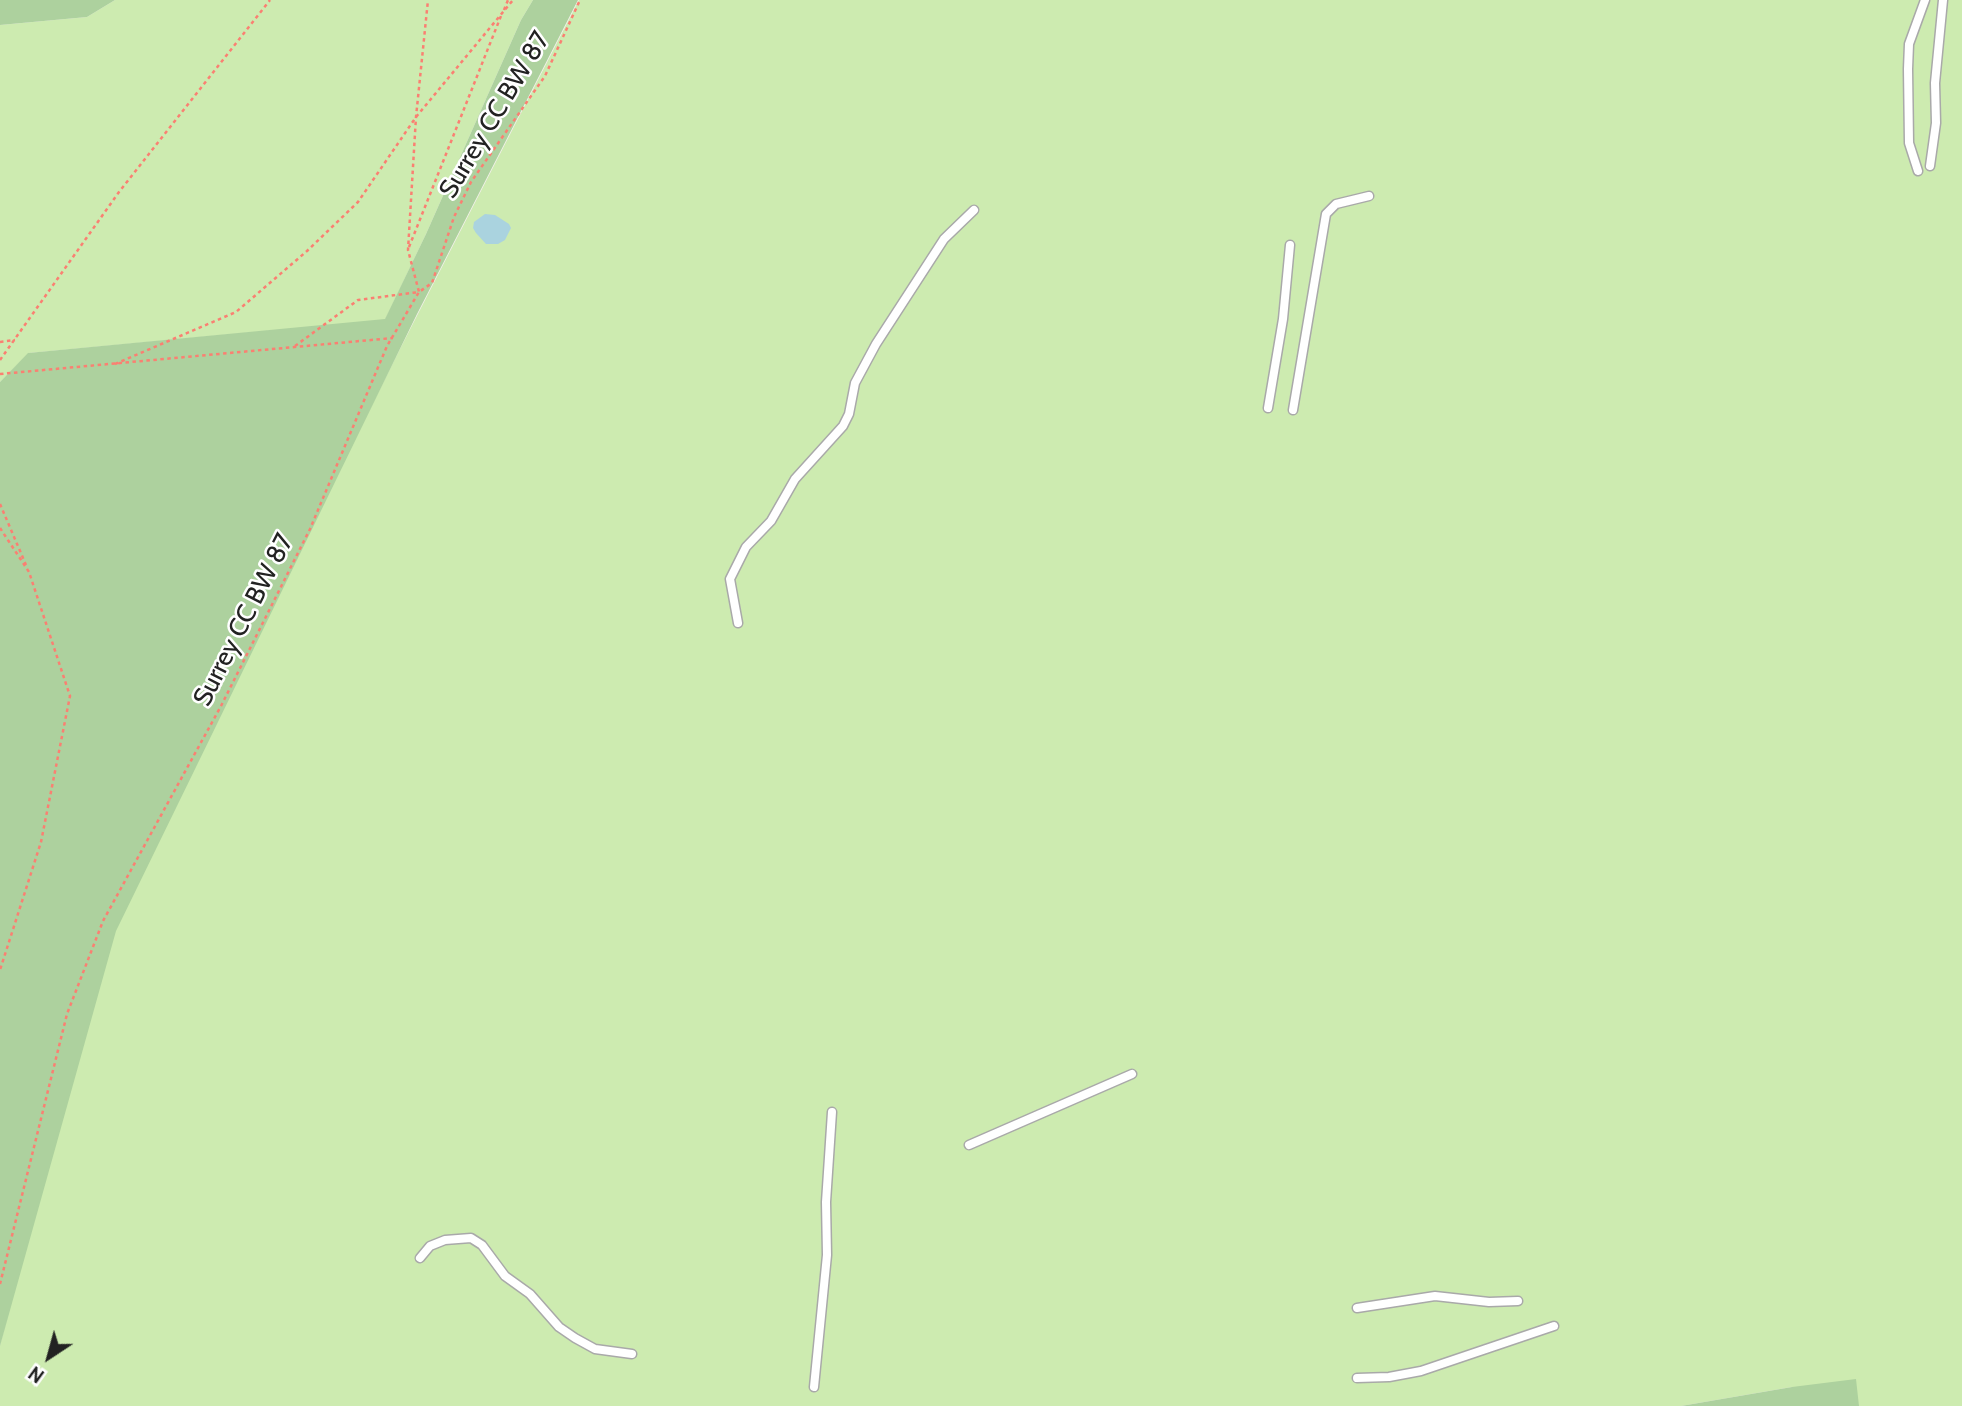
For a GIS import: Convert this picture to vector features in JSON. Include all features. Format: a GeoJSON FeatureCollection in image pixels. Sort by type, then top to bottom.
{"type":"FeatureCollection","features":[{"type":"Feature","properties":{"kind":"lane"},"geometry":{"type":"LineString","coordinates":[[1918,171],[1909,143],[1909,44],[1925,0]]}},
{"type":"Feature","properties":{"kind":"lane"},"geometry":{"type":"LineString","coordinates":[[1930,166],[1936,123],[1935,83],[1943,0]]}},
{"type":"Feature","properties":{"kind":"lane"},"geometry":{"type":"LineString","coordinates":[[1293,410],[1326,214],[1336,204],[1369,196]]}},
{"type":"Feature","properties":{"kind":"lane"},"geometry":{"type":"LineString","coordinates":[[738,623],[730,579],[746,547],[771,521],[795,479],[843,426],[849,414],[855,383],[876,344],[944,239],[974,210]]}},
{"type":"Feature","properties":{"kind":"lane"},"geometry":{"type":"LineString","coordinates":[[1268,408],[1283,319],[1290,245]]}},
{"type":"Feature","properties":{"kind":"lane"},"geometry":{"type":"LineString","coordinates":[[969,1145],[1132,1074]]}},
{"type":"Feature","properties":{"kind":"lane"},"geometry":{"type":"LineString","coordinates":[[814,1387],[827,1255],[826,1202],[832,1112]]}},
{"type":"Feature","properties":{"kind":"lane"},"geometry":{"type":"LineString","coordinates":[[420,1258],[430,1246],[445,1240],[471,1238],[482,1245],[505,1276],[530,1294],[559,1327],[595,1349],[632,1354]]}},
{"type":"Feature","properties":{"kind":"lane"},"geometry":{"type":"LineString","coordinates":[[1357,1308],[1435,1296],[1489,1302],[1518,1301]]}},
{"type":"Feature","properties":{"kind":"lane"},"geometry":{"type":"LineString","coordinates":[[1357,1378],[1389,1377],[1421,1371],[1554,1326]]}},
{"type":"Feature","properties":{"kind":"path"},"geometry":{"type":"LineString","coordinates":[[0,360],[119,192],[270,0]]}},
{"type":"Feature","properties":{"kind":"path"},"geometry":{"type":"LineString","coordinates":[[295,346],[358,300],[419,292],[408,250],[416,117],[429,0]]}},
{"type":"Feature","properties":{"kind":"path"},"geometry":{"type":"LineString","coordinates":[[115,364],[236,312],[307,251],[358,202],[416,117],[510,0]]}},
{"type":"Feature","properties":{"kind":"path","name":"Surrey CC BW 87"},"geometry":{"type":"LineString","coordinates":[[0,1284],[67,1014],[103,921],[221,706],[310,529],[377,370],[419,292],[432,283],[454,217],[471,182],[545,76],[580,0]]}},
{"type":"Feature","properties":{"kind":"path"},"geometry":{"type":"LineString","coordinates":[[408,250],[502,13]]}},
{"type":"Feature","properties":{"kind":"path"},"geometry":{"type":"LineString","coordinates":[[0,374],[393,338]]}},
{"type":"Feature","properties":{"kind":"path"},"geometry":{"type":"LineString","coordinates":[[0,342],[15,340]]}},
{"type":"Feature","properties":{"kind":"path"},"geometry":{"type":"LineString","coordinates":[[0,504],[29,572],[70,696],[41,842],[0,970]]}},
{"type":"Feature","properties":{"kind":"path"},"geometry":{"type":"LineString","coordinates":[[0,528],[29,572]]}},
{"type":"Feature","properties":{"kind":"green space"},"geometry":{"type":"Polygon","coordinates":[[[0,0],[115,0],[87,17],[0,25],[0,0]]]}},
{"type":"Feature","properties":{"kind":"green space"},"geometry":{"type":"Polygon","coordinates":[[[115,0],[533,0],[521,20],[385,320],[29,353],[0,382],[0,25],[87,17],[115,0]]]}},
{"type":"Feature","properties":{"kind":"green space"},"geometry":{"type":"Polygon","coordinates":[[[533,0],[578,0],[417,314],[116,931],[0,1346],[0,382],[28,353],[385,319],[426,234],[521,20],[533,0]]]}},
{"type":"Feature","properties":{"kind":"green space"},"geometry":{"type":"Polygon","coordinates":[[[579,0],[1962,0],[1962,1406],[1855,1406],[1792,1387],[1681,1406],[0,1406],[0,1345],[109,929],[402,345],[579,0]]]}},
{"type":"Feature","properties":{"kind":"green space"},"geometry":{"type":"Polygon","coordinates":[[[1856,1379],[1859,1406],[1681,1406],[1792,1387],[1856,1379]]]}},
{"type":"Feature","properties":{"kind":"water"},"geometry":{"type":"Polygon","coordinates":[[[485,214],[495,215],[509,224],[511,228],[505,240],[498,244],[486,244],[476,233],[474,222],[485,214]]]}}]}
